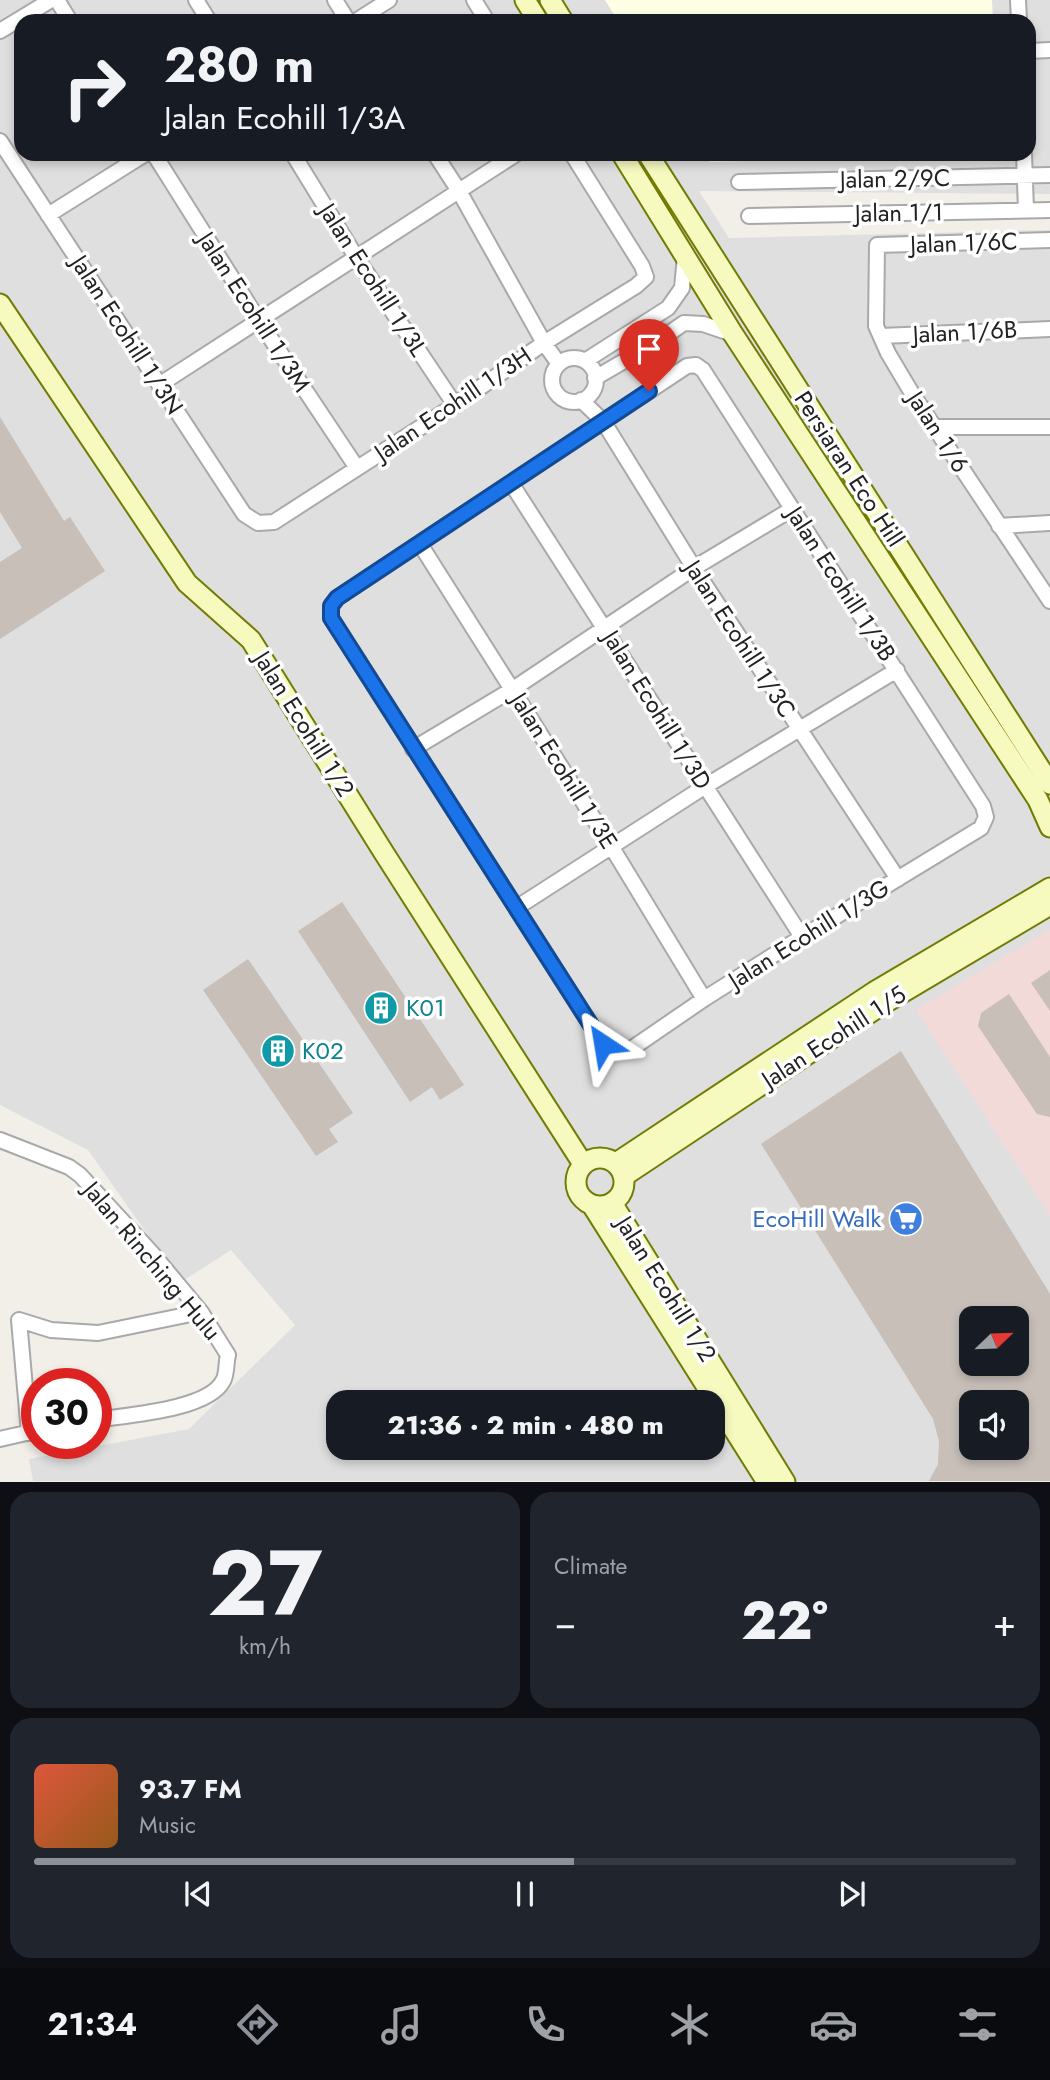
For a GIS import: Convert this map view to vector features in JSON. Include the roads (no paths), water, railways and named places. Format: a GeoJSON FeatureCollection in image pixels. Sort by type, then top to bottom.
{"type":"FeatureCollection","features":[{"type":"Feature","properties":{"kind":"street"},"geometry":{"type":"LineString","coordinates":[[28,14],[51,0]]}},
{"type":"Feature","properties":{"kind":"street"},"geometry":{"type":"LineString","coordinates":[[367,14],[389,0]]}},
{"type":"Feature","properties":{"kind":"street","name":"Jalan Ecohill 1/3N"},"geometry":{"type":"LineString","coordinates":[[0,141],[244,514],[258,523]]}},
{"type":"Feature","properties":{"kind":"street"},"geometry":{"type":"LineString","coordinates":[[48,215],[134,161]]}},
{"type":"Feature","properties":{"kind":"street","name":"Jalan Ecohill 1/3M"},"geometry":{"type":"LineString","coordinates":[[158,161],[259,321],[357,468]]}},
{"type":"Feature","properties":{"kind":"street","name":"Jalan Ecohill 1/3L"},"geometry":{"type":"LineString","coordinates":[[297,161],[356,257],[454,404]]}},
{"type":"Feature","properties":{"kind":"street"},"geometry":{"type":"LineString","coordinates":[[440,161],[544,343],[559,363]]}},
{"type":"Feature","properties":{"kind":"street"},"geometry":{"type":"LineString","coordinates":[[159,385],[505,161]]}},
{"type":"Feature","properties":{"kind":"street","name":"Jalan Ecohill 1/3H"},"geometry":{"type":"LineString","coordinates":[[258,523],[274,522],[646,277],[642,266],[576,161]]}},
{"type":"Feature","properties":{"kind":"street"},"geometry":{"type":"LineString","coordinates":[[626,161],[733,334],[1038,800],[1050,827]]}},
{"type":"Feature","properties":{"kind":"street","name":"Persiaran Eco Hill"},"geometry":{"type":"LineString","coordinates":[[652,161],[1050,784]]}},
{"type":"Feature","properties":{"kind":"street"},"geometry":{"type":"LineString","coordinates":[[1024,161],[1026,210]]}},
{"type":"Feature","properties":{"kind":"street","name":"Jalan 2/9C"},"geometry":{"type":"LineString","coordinates":[[740,182],[1050,175]]}},
{"type":"Feature","properties":{"kind":"street","name":"Jalan 1/1"},"geometry":{"type":"LineString","coordinates":[[749,216],[1050,210]]}},
{"type":"Feature","properties":{"kind":"street","name":"Jalan 1/6C"},"geometry":{"type":"LineString","coordinates":[[877,245],[1050,240]]}},
{"type":"Feature","properties":{"kind":"street","name":"Jalan 1/6"},"geometry":{"type":"LineString","coordinates":[[877,245],[876,326],[907,384],[1050,601]]}},
{"type":"Feature","properties":{"kind":"street"},"geometry":{"type":"LineString","coordinates":[[585,361],[668,308],[682,288],[685,255]]}},
{"type":"Feature","properties":{"kind":"street","name":"Jalan Ecohill 1/2"},"geometry":{"type":"LineString","coordinates":[[0,304],[187,583],[251,640],[390,864],[583,1164]]}},
{"type":"Feature","properties":{"kind":"street"},"geometry":{"type":"LineString","coordinates":[[595,378],[656,343],[684,323],[703,324],[733,334]]}},
{"type":"Feature","properties":{"kind":"street","name":"Jalan 1/6B"},"geometry":{"type":"LineString","coordinates":[[881,336],[1050,329]]}},
{"type":"Feature","properties":{"kind":"street"},"geometry":{"type":"LineString","coordinates":[[572,358],[590,365],[595,378],[592,392],[581,400],[568,401],[557,393],[552,375],[559,363],[572,358]]}},
{"type":"Feature","properties":{"kind":"street","name":"Jalan Ecohill 1/3B"},"geometry":{"type":"LineString","coordinates":[[603,421],[687,366],[696,365],[703,370],[983,806]]}},
{"type":"Feature","properties":{"kind":"street","name":"Jalan Ecohill 1/3C"},"geometry":{"type":"LineString","coordinates":[[581,400],[603,421],[694,568],[898,879]]}},
{"type":"Feature","properties":{"kind":"street"},"geometry":{"type":"LineString","coordinates":[[603,421],[337,598],[331,606],[331,618],[516,908],[704,787],[897,670]]}},
{"type":"Feature","properties":{"kind":"street"},"geometry":{"type":"LineString","coordinates":[[935,427],[1050,428]]}},
{"type":"Feature","properties":{"kind":"street","name":"Jalan Ecohill 1/3D"},"geometry":{"type":"LineString","coordinates":[[511,484],[802,937]]}},
{"type":"Feature","properties":{"kind":"street"},"geometry":{"type":"LineString","coordinates":[[413,749],[513,689],[694,568],[792,509]]}},
{"type":"Feature","properties":{"kind":"street"},"geometry":{"type":"LineString","coordinates":[[999,526],[1050,523]]}},
{"type":"Feature","properties":{"kind":"street","name":"Jalan Ecohill 1/3E"},"geometry":{"type":"LineString","coordinates":[[420,544],[611,846],[704,999]]}},
{"type":"Feature","properties":{"kind":"street","name":"Jalan Ecohill 1/3G"},"geometry":{"type":"LineString","coordinates":[[516,908],[603,1044],[618,1051],[631,1049],[802,937],[981,828],[986,817],[983,806]]}},
{"type":"Feature","properties":{"kind":"street"},"geometry":{"type":"LineString","coordinates":[[620,1170],[874,992],[1050,888]]}},
{"type":"Feature","properties":{"kind":"street","name":"Jalan Ecohill 1/5"},"geometry":{"type":"LineString","coordinates":[[620,1170],[893,998],[1050,905]]}},
{"type":"Feature","properties":{"kind":"street","name":"Jalan Rinching Hulu"},"geometry":{"type":"LineString","coordinates":[[0,1140],[69,1167],[80,1175],[151,1252],[201,1312],[228,1354],[223,1381],[209,1395],[190,1405],[112,1417]]}},
{"type":"Feature","properties":{"kind":"street"},"geometry":{"type":"LineString","coordinates":[[596,1157],[603,1157],[620,1170],[623,1192],[605,1206],[592,1205],[583,1200],[576,1185],[578,1170],[583,1164],[596,1157]]}},
{"type":"Feature","properties":{"kind":"street","name":"Jalan Ecohill 1/2"},"geometry":{"type":"LineString","coordinates":[[612,1203],[785,1482]]}},
{"type":"Feature","properties":{"kind":"street","name":"Jalan Ecohill 1/2"},"geometry":{"type":"LineString","coordinates":[[592,1205],[767,1482]]}},
{"type":"Feature","properties":{"kind":"street"},"geometry":{"type":"LineString","coordinates":[[23,1368],[19,1320],[51,1330],[99,1333],[201,1312]]}},
{"type":"Feature","properties":{"kind":"street"},"geometry":{"type":"LineString","coordinates":[[0,1439],[21,1435]]}},
{"type":"Feature","properties":{"kind":"place","name":"K01"},"geometry":{"type":"Point","coordinates":[381,1008]}},
{"type":"Feature","properties":{"kind":"place","name":"K02"},"geometry":{"type":"Point","coordinates":[278,1051]}},
{"type":"Feature","properties":{"kind":"place","name":"EcoHill Walk"},"geometry":{"type":"Point","coordinates":[906,1219]}}]}
